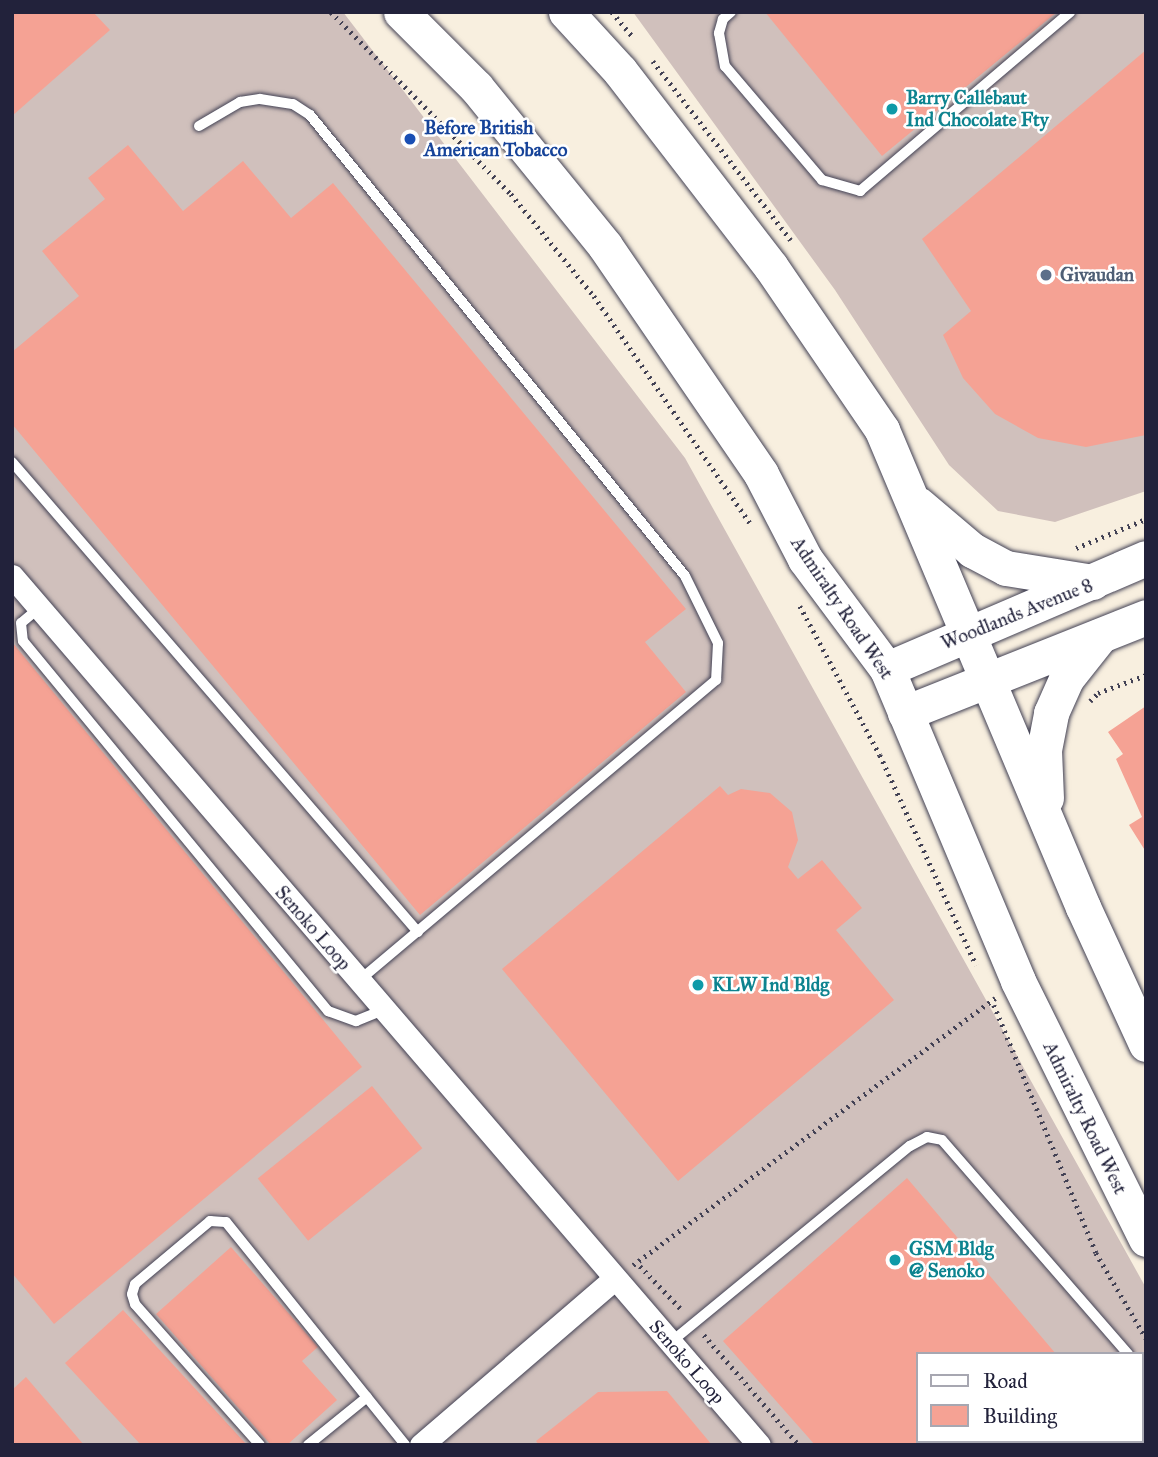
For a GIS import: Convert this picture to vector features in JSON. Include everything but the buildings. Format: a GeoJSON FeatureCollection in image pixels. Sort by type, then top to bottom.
{"type":"FeatureCollection","features":[{"type":"Feature","properties":{"kind":"main road","name":"Admiralty Road West"},"geometry":{"type":"LineString","coordinates":[[401,12],[476,87],[605,246],[761,474],[805,559],[887,669],[905,713],[999,990],[1146,1239]]}},
{"type":"Feature","properties":{"kind":"main road"},"geometry":{"type":"LineString","coordinates":[[566,12],[620,71],[771,267],[882,430],[914,500],[967,634],[1047,822],[1146,1044]]}},
{"type":"Feature","properties":{"kind":"main road"},"geometry":{"type":"LineString","coordinates":[[914,500],[972,550],[1006,568],[1097,582]]}},
{"type":"Feature","properties":{"kind":"main road","name":"Woodlands Avenue 8"},"geometry":{"type":"LineString","coordinates":[[887,669],[1097,582],[1146,558]]}},
{"type":"Feature","properties":{"kind":"main road"},"geometry":{"type":"LineString","coordinates":[[905,713],[1146,617]]}},
{"type":"Feature","properties":{"kind":"main road"},"geometry":{"type":"LineString","coordinates":[[1047,822],[1044,750],[1051,713],[1066,679],[1102,633]]}},
{"type":"Feature","properties":{"kind":"street","name":"Senoko Loop"},"geometry":{"type":"LineString","coordinates":[[12,576],[759,1445]]}},
{"type":"Feature","properties":{"kind":"street"},"geometry":{"type":"LineString","coordinates":[[421,1445],[614,1279]]}},
{"type":"Feature","properties":{"kind":"lane"},"geometry":{"type":"LineString","coordinates":[[731,12],[719,33],[725,66],[822,180],[860,191],[1070,12]]}},
{"type":"Feature","properties":{"kind":"lane"},"geometry":{"type":"LineString","coordinates":[[199,126],[240,102],[260,99],[293,104],[310,116],[685,576],[718,643],[716,680],[359,981]]}},
{"type":"Feature","properties":{"kind":"lane"},"geometry":{"type":"LineString","coordinates":[[12,462],[418,932]]}},
{"type":"Feature","properties":{"kind":"lane"},"geometry":{"type":"LineString","coordinates":[[39,608],[21,624],[23,641],[328,1011],[356,1021],[383,1010]]}},
{"type":"Feature","properties":{"kind":"lane"},"geometry":{"type":"LineString","coordinates":[[671,1342],[910,1146],[927,1137],[942,1140],[1126,1352]]}},
{"type":"Feature","properties":{"kind":"lane"},"geometry":{"type":"LineString","coordinates":[[260,1445],[135,1304],[132,1294],[135,1283],[210,1221],[226,1222],[405,1445]]}},
{"type":"Feature","properties":{"kind":"lane"},"geometry":{"type":"LineString","coordinates":[[308,1445],[367,1396]]}},
{"type":"Feature","properties":{"kind":"path"},"geometry":{"type":"LineString","coordinates":[[331,12],[512,194],[601,307],[754,529]]}},
{"type":"Feature","properties":{"kind":"path"},"geometry":{"type":"LineString","coordinates":[[612,12],[636,41]]}},
{"type":"Feature","properties":{"kind":"path"},"geometry":{"type":"LineString","coordinates":[[644,51],[796,248]]}},
{"type":"Feature","properties":{"kind":"path"},"geometry":{"type":"LineString","coordinates":[[1066,552],[1146,519]]}},
{"type":"Feature","properties":{"kind":"path"},"geometry":{"type":"LineString","coordinates":[[796,599],[880,755],[981,976]]}},
{"type":"Feature","properties":{"kind":"path"},"geometry":{"type":"LineString","coordinates":[[1083,709],[1098,693],[1146,675]]}},
{"type":"Feature","properties":{"kind":"path"},"geometry":{"type":"LineString","coordinates":[[614,1279],[999,990],[1096,1253],[1146,1338]]}},
{"type":"Feature","properties":{"kind":"path"},"geometry":{"type":"LineString","coordinates":[[637,1263],[694,1323],[799,1445]]}},
{"type":"Feature","properties":{"kind":"shaded area"},"geometry":{"type":"Polygon","coordinates":[[[12,12],[343,12],[685,458],[1146,1288],[1146,1445],[12,1445],[12,12]]]}},
{"type":"Feature","properties":{"kind":"shaded area"},"geometry":{"type":"Polygon","coordinates":[[[633,12],[1146,12],[1146,491],[1055,522],[998,511],[949,465],[835,290],[633,12]]]}},
{"type":"Feature","properties":{"kind":"place","name":"Barry Callebaut Ind Chocolate Fty"},"geometry":{"type":"Point","coordinates":[892,109]}},
{"type":"Feature","properties":{"kind":"place","name":"Before British American Tobacco"},"geometry":{"type":"Point","coordinates":[410,139]}},
{"type":"Feature","properties":{"kind":"place","name":"Givaudan"},"geometry":{"type":"Point","coordinates":[1046,275]}},
{"type":"Feature","properties":{"kind":"place","name":"KLW Ind Bldg"},"geometry":{"type":"Point","coordinates":[698,985]}},
{"type":"Feature","properties":{"kind":"place","name":"GSM Bldg @ Senoko"},"geometry":{"type":"Point","coordinates":[895,1260]}}]}
